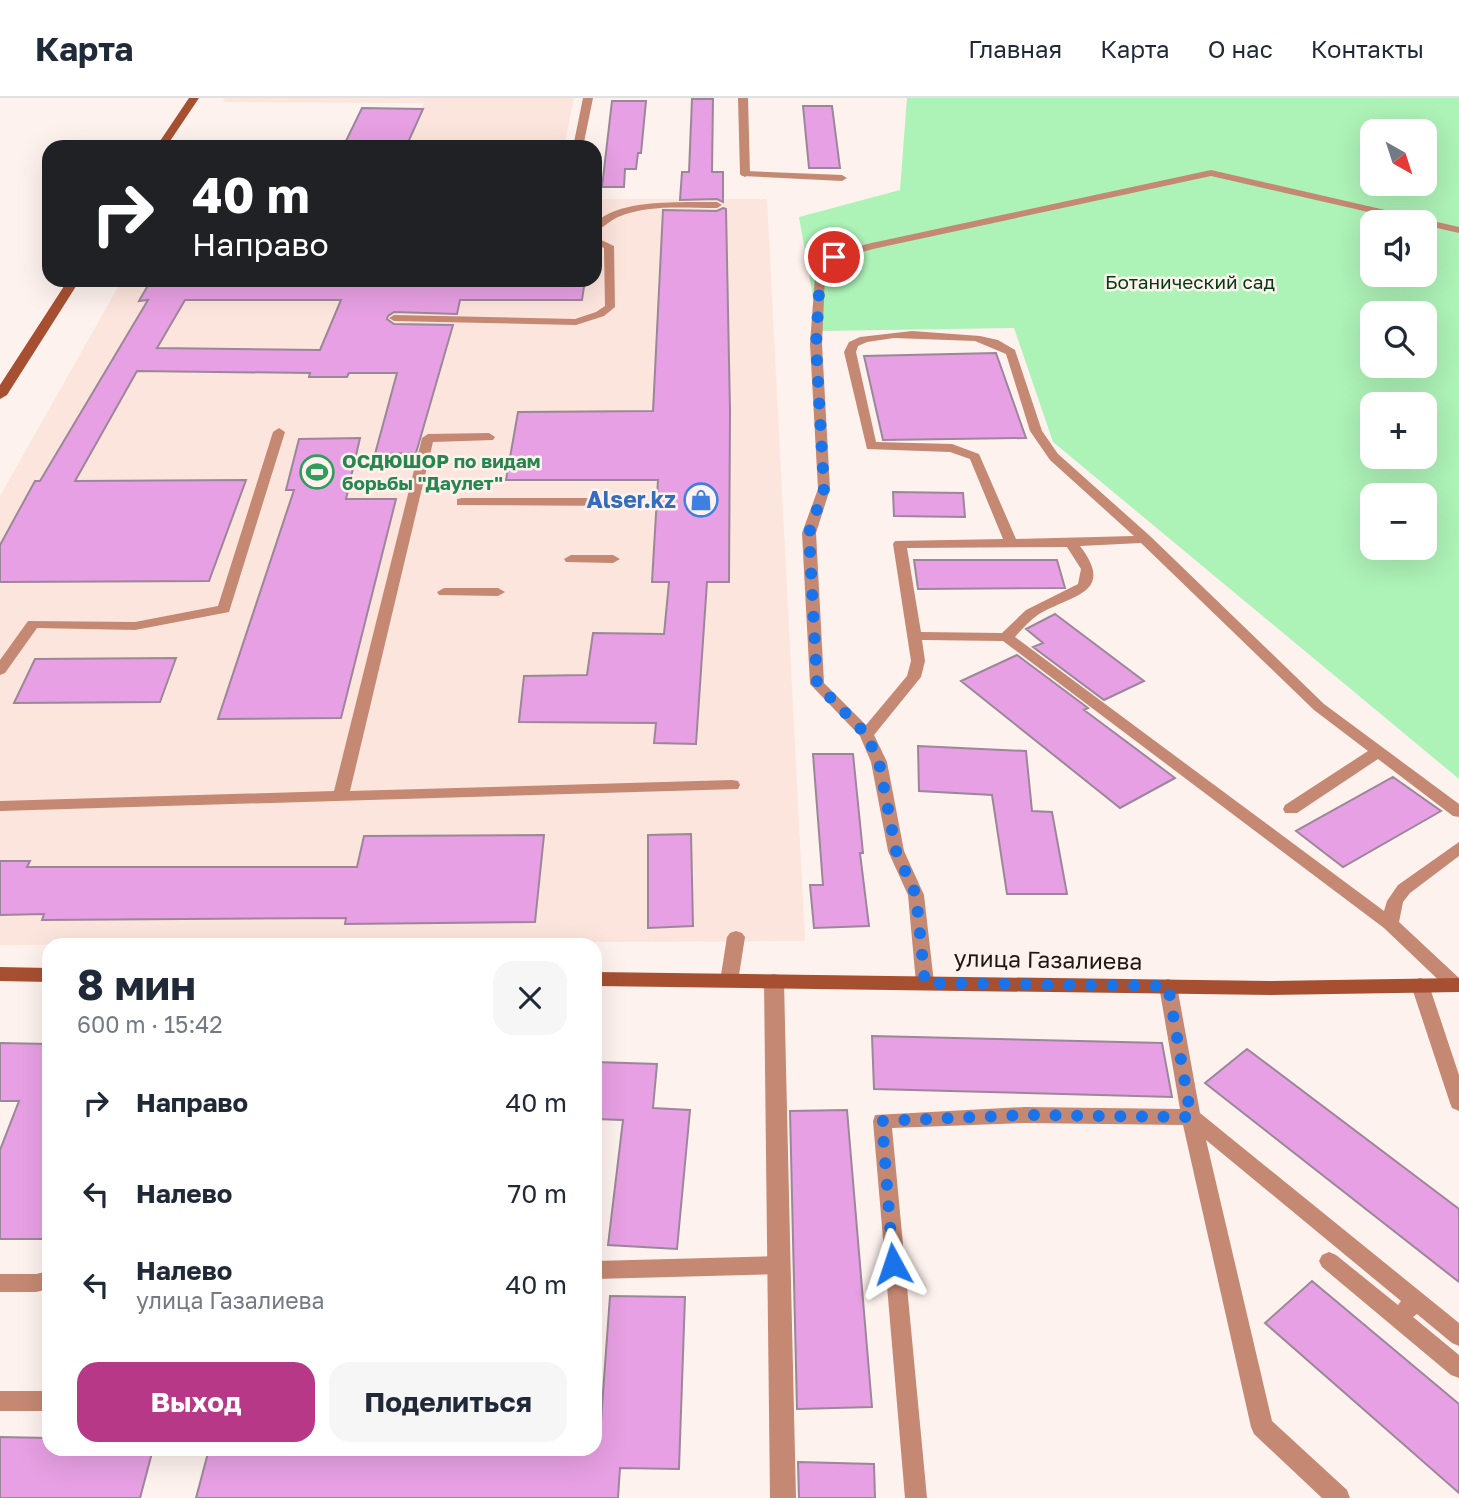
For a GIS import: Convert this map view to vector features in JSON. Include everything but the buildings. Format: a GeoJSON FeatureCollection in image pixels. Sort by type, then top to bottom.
{"type":"FeatureCollection","features":[{"type":"Feature","properties":{"kind":"main road"},"geometry":{"type":"LineString","coordinates":[[166,140],[194,98]]}},
{"type":"Feature","properties":{"kind":"main road"},"geometry":{"type":"LineString","coordinates":[[1,392],[69,287]]}},
{"type":"Feature","properties":{"kind":"main road"},"geometry":{"type":"LineString","coordinates":[[0,974],[42,975]]}},
{"type":"Feature","properties":{"kind":"main road","name":"улица Газалиева"},"geometry":{"type":"LineString","coordinates":[[602,979],[1168,986],[1457,985]]}},
{"type":"Feature","properties":{"kind":"street"},"geometry":{"type":"LineString","coordinates":[[580,140],[588,98]]}},
{"type":"Feature","properties":{"kind":"street"},"geometry":{"type":"LineString","coordinates":[[743,98],[745,174]]}},
{"type":"Feature","properties":{"kind":"street"},"geometry":{"type":"LineString","coordinates":[[774,981],[783,1498]]}},
{"type":"Feature","properties":{"kind":"lane"},"geometry":{"type":"LineString","coordinates":[[925,983],[916,895],[896,851],[879,762],[866,734],[817,684],[809,533],[824,489],[816,344],[820,276],[834,257],[871,246],[1210,173],[1459,230]]}},
{"type":"Feature","properties":{"kind":"lane"},"geometry":{"type":"LineString","coordinates":[[745,174],[842,178]]}},
{"type":"Feature","properties":{"kind":"lane"},"geometry":{"type":"LineString","coordinates":[[602,221],[612,216],[662,205],[717,205]]}},
{"type":"Feature","properties":{"kind":"lane"},"geometry":{"type":"LineString","coordinates":[[394,318],[576,322],[600,314],[610,307],[608,246],[602,243]]}},
{"type":"Feature","properties":{"kind":"lane"},"geometry":{"type":"LineString","coordinates":[[1011,542],[975,457],[951,448],[871,446],[849,352],[853,344],[873,337],[951,336],[976,338],[1003,346],[1011,352],[1036,431],[1045,447],[1319,707],[1459,812]]}},
{"type":"Feature","properties":{"kind":"lane"},"geometry":{"type":"LineString","coordinates":[[0,670],[33,624],[135,626],[224,609],[279,432]]}},
{"type":"Feature","properties":{"kind":"lane"},"geometry":{"type":"LineString","coordinates":[[341,796],[428,438],[489,437]]}},
{"type":"Feature","properties":{"kind":"lane"},"geometry":{"type":"LineString","coordinates":[[463,502],[617,502]]}},
{"type":"Feature","properties":{"kind":"lane"},"geometry":{"type":"LineString","coordinates":[[866,734],[914,677],[918,661],[900,544],[1071,543],[1145,539]]}},
{"type":"Feature","properties":{"kind":"lane"},"geometry":{"type":"LineString","coordinates":[[1006,637],[1031,613],[1084,587],[1090,572],[1071,543]]}},
{"type":"Feature","properties":{"kind":"lane"},"geometry":{"type":"LineString","coordinates":[[571,559],[613,559]]}},
{"type":"Feature","properties":{"kind":"lane"},"geometry":{"type":"LineString","coordinates":[[444,592],[498,592]]}},
{"type":"Feature","properties":{"kind":"lane"},"geometry":{"type":"LineString","coordinates":[[914,636],[1006,637],[1390,924],[1457,985]]}},
{"type":"Feature","properties":{"kind":"lane"},"geometry":{"type":"LineString","coordinates":[[1291,810],[1377,752]]}},
{"type":"Feature","properties":{"kind":"lane"},"geometry":{"type":"LineString","coordinates":[[0,806],[732,785]]}},
{"type":"Feature","properties":{"kind":"lane"},"geometry":{"type":"LineString","coordinates":[[1390,924],[1395,901],[1404,889],[1459,848]]}},
{"type":"Feature","properties":{"kind":"lane"},"geometry":{"type":"LineString","coordinates":[[729,981],[736,937]]}},
{"type":"Feature","properties":{"kind":"lane"},"geometry":{"type":"LineString","coordinates":[[1420,985],[1459,1103]]}},
{"type":"Feature","properties":{"kind":"lane"},"geometry":{"type":"LineString","coordinates":[[1168,986],[1191,1117],[1262,1427],[1339,1498]]}},
{"type":"Feature","properties":{"kind":"lane"},"geometry":{"type":"LineString","coordinates":[[916,1498],[882,1121],[1025,1115],[1191,1117],[1459,1336]]}},
{"type":"Feature","properties":{"kind":"lane"},"geometry":{"type":"LineString","coordinates":[[1329,1261],[1459,1368]]}},
{"type":"Feature","properties":{"kind":"lane"},"geometry":{"type":"LineString","coordinates":[[602,1270],[780,1265]]}},
{"type":"Feature","properties":{"kind":"lane"},"geometry":{"type":"LineString","coordinates":[[0,1283],[42,1282]]}},
{"type":"Feature","properties":{"kind":"lane"},"geometry":{"type":"LineString","coordinates":[[1398,1318],[1416,1300]]}},
{"type":"Feature","properties":{"kind":"lane"},"geometry":{"type":"LineString","coordinates":[[0,1401],[42,1401]]}},
{"type":"Feature","properties":{"kind":"shaded area"},"geometry":{"type":"Polygon","coordinates":[[[225,98],[574,98],[565,140],[411,140],[424,103],[223,102],[225,98]]]}},
{"type":"Feature","properties":{"kind":"shaded area"},"geometry":{"type":"Polygon","coordinates":[[[602,199],[767,199],[805,941],[602,942],[602,938],[42,938],[42,945],[0,945],[0,496],[118,287],[602,287],[602,199]]]}},
{"type":"Feature","properties":{"kind":"green space","name":"Ботанический сад"},"geometry":{"type":"Polygon","coordinates":[[[907,98],[1459,98],[1459,779],[1053,442],[1014,328],[819,331],[799,217],[900,190],[907,98]]]}},
{"type":"Feature","properties":{"kind":"place","name":"ОСДЮШОР по видам борьбы \"Даулет\""},"geometry":{"type":"Point","coordinates":[317,472]}},
{"type":"Feature","properties":{"kind":"place","name":"Alser.kz"},"geometry":{"type":"Point","coordinates":[701,500]}},
{"type":"Feature","properties":{"kind":"route"},"geometry":{"type":"LineString","coordinates":[[834,257],[820,276],[816,344],[824,489],[809,533],[817,684],[866,734],[879,762],[896,851],[916,895],[925,983],[1168,986],[1191,1117],[1025,1115],[882,1121],[893,1264]]}}]}
